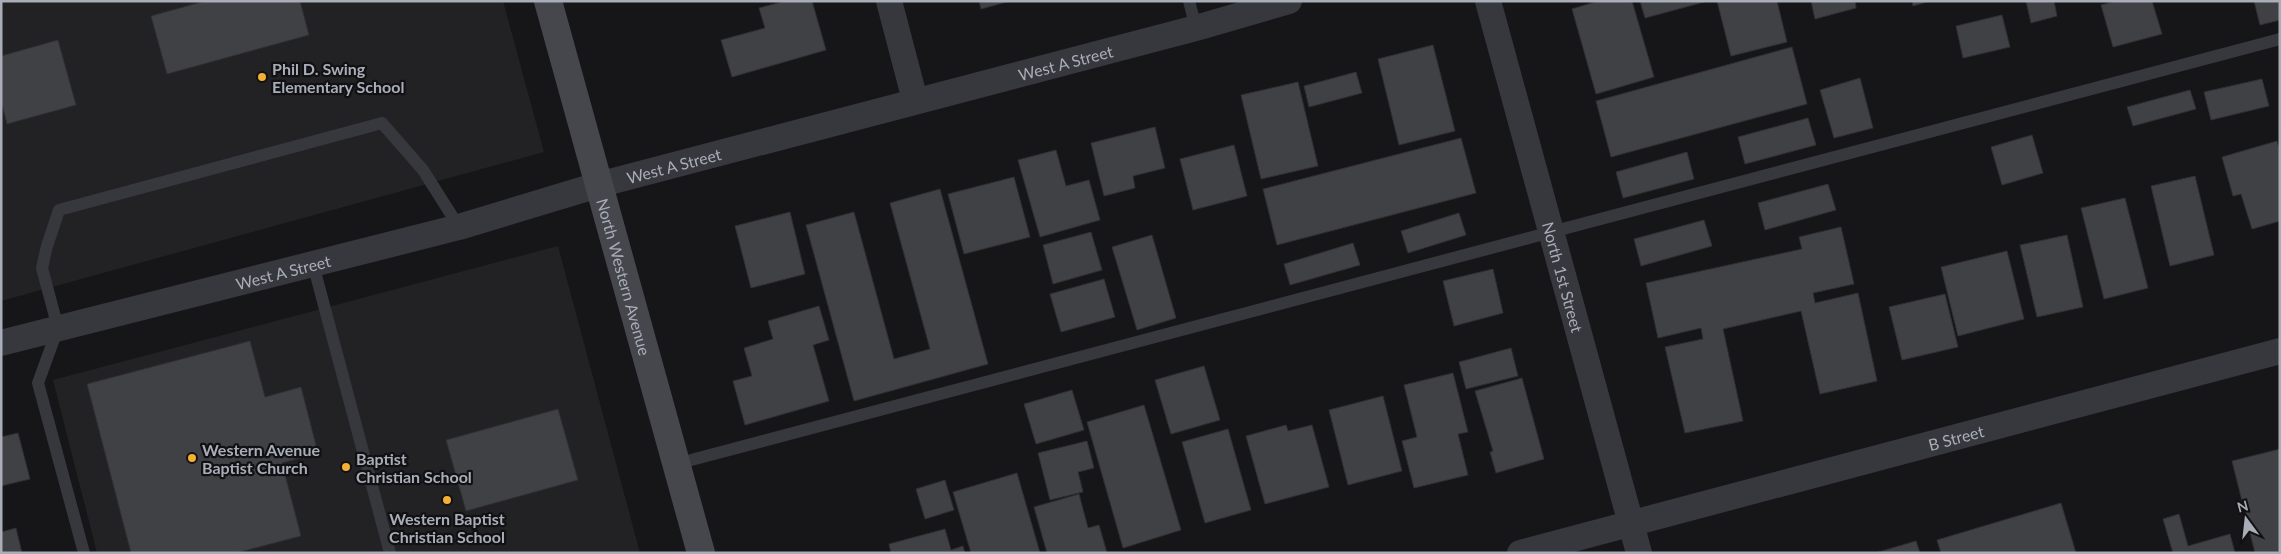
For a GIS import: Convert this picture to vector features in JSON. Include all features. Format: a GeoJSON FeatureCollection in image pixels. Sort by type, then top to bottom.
{"type":"FeatureCollection","features":[{"type":"Feature","properties":{"kind":"main road","name":"North Western Avenue"},"geometry":{"type":"LineString","coordinates":[[548,1],[701,553]]}},
{"type":"Feature","properties":{"kind":"street"},"geometry":{"type":"LineString","coordinates":[[889,1],[915,100]]}},
{"type":"Feature","properties":{"kind":"street","name":"West A Street"},"geometry":{"type":"LineString","coordinates":[[1,343],[459,227],[598,185],[915,100],[1196,28],[1289,1]]}},
{"type":"Feature","properties":{"kind":"street","name":"North 1st Street"},"geometry":{"type":"LineString","coordinates":[[1488,1],[1640,553]]}},
{"type":"Feature","properties":{"kind":"street","name":"B Street"},"geometry":{"type":"LineString","coordinates":[[1520,553],[2280,351]]}},
{"type":"Feature","properties":{"kind":"lane"},"geometry":{"type":"LineString","coordinates":[[1189,1],[1196,28]]}},
{"type":"Feature","properties":{"kind":"lane"},"geometry":{"type":"LineString","coordinates":[[676,464],[2280,38]]}},
{"type":"Feature","properties":{"kind":"lane"},"geometry":{"type":"LineString","coordinates":[[84,553],[38,383],[58,328],[42,268],[59,210],[382,124],[423,170],[459,227]]}},
{"type":"Feature","properties":{"kind":"lane"},"geometry":{"type":"LineString","coordinates":[[313,264],[390,553]]}},
{"type":"Feature","properties":{"kind":"shaded area","name":"Phil D. Swing Elementary School"},"geometry":{"type":"Polygon","coordinates":[[[1,1],[503,1],[544,152],[1,301],[1,1]]]}},
{"type":"Feature","properties":{"kind":"shaded area","name":"Baptist Christian School"},"geometry":{"type":"Polygon","coordinates":[[[558,246],[640,553],[97,553],[53,380],[558,246]]]}},
{"type":"Feature","properties":{"kind":"building"},"geometry":{"type":"Polygon","coordinates":[[[205,1],[300,1],[309,35],[167,74],[151,16],[205,1]]]}},
{"type":"Feature","properties":{"kind":"building"},"geometry":{"type":"Polygon","coordinates":[[[785,1],[812,1],[826,50],[732,77],[721,40],[765,28],[759,8],[785,1]]]}},
{"type":"Feature","properties":{"kind":"building"},"geometry":{"type":"Polygon","coordinates":[[[979,1],[1010,1],[981,9],[979,1]]]}},
{"type":"Feature","properties":{"kind":"building"},"geometry":{"type":"Polygon","coordinates":[[[1598,1],[1632,1],[1654,77],[1596,94],[1572,9],[1598,1]]]}},
{"type":"Feature","properties":{"kind":"building"},"geometry":{"type":"Polygon","coordinates":[[[1640,1],[1708,1],[1645,18],[1640,1]]]}},
{"type":"Feature","properties":{"kind":"building"},"geometry":{"type":"Polygon","coordinates":[[[1717,1],[1777,1],[1787,42],[1731,56],[1717,1]]]}},
{"type":"Feature","properties":{"kind":"building"},"geometry":{"type":"Polygon","coordinates":[[[1811,1],[1855,1],[1856,8],[1815,19],[1811,1]]]}},
{"type":"Feature","properties":{"kind":"building"},"geometry":{"type":"Polygon","coordinates":[[[1912,1],[1930,1],[1913,6],[1912,1]]]}},
{"type":"Feature","properties":{"kind":"building"},"geometry":{"type":"Polygon","coordinates":[[[2026,1],[2054,1],[2057,16],[2031,23],[2026,1]]]}},
{"type":"Feature","properties":{"kind":"building"},"geometry":{"type":"Polygon","coordinates":[[[2116,1],[2152,1],[2162,34],[2113,47],[2101,5],[2116,1]]]}},
{"type":"Feature","properties":{"kind":"building"},"geometry":{"type":"Polygon","coordinates":[[[2254,1],[2280,1],[2280,20],[2260,25],[2254,1]]]}},
{"type":"Feature","properties":{"kind":"building"},"geometry":{"type":"Polygon","coordinates":[[[2002,15],[2010,47],[1963,58],[1956,26],[2002,15]]]}},
{"type":"Feature","properties":{"kind":"building"},"geometry":{"type":"Polygon","coordinates":[[[58,40],[76,105],[7,124],[1,101],[1,56],[58,40]]]}},
{"type":"Feature","properties":{"kind":"building"},"geometry":{"type":"Polygon","coordinates":[[[1433,45],[1455,131],[1399,145],[1378,59],[1433,45]]]}},
{"type":"Feature","properties":{"kind":"building"},"geometry":{"type":"Polygon","coordinates":[[[1792,47],[1807,104],[1611,157],[1596,101],[1792,47]]]}},
{"type":"Feature","properties":{"kind":"building"},"geometry":{"type":"Polygon","coordinates":[[[1356,72],[1362,93],[1309,107],[1304,86],[1356,72]]]}},
{"type":"Feature","properties":{"kind":"building"},"geometry":{"type":"Polygon","coordinates":[[[1860,78],[1873,128],[1834,138],[1820,90],[1860,78]]]}},
{"type":"Feature","properties":{"kind":"building"},"geometry":{"type":"Polygon","coordinates":[[[2262,79],[2269,106],[2211,120],[2204,92],[2262,79]]]}},
{"type":"Feature","properties":{"kind":"building"},"geometry":{"type":"Polygon","coordinates":[[[1298,82],[1318,166],[1261,179],[1241,95],[1298,82]]]}},
{"type":"Feature","properties":{"kind":"building"},"geometry":{"type":"Polygon","coordinates":[[[2190,90],[2196,109],[2133,126],[2127,107],[2190,90]]]}},
{"type":"Feature","properties":{"kind":"building"},"geometry":{"type":"Polygon","coordinates":[[[1808,118],[1816,145],[1745,164],[1738,137],[1808,118]]]}},
{"type":"Feature","properties":{"kind":"building"},"geometry":{"type":"Polygon","coordinates":[[[1155,127],[1165,168],[1133,176],[1135,188],[1104,196],[1091,143],[1155,127]]]}},
{"type":"Feature","properties":{"kind":"building"},"geometry":{"type":"Polygon","coordinates":[[[2032,135],[2043,173],[2002,185],[1991,147],[2032,135]]]}},
{"type":"Feature","properties":{"kind":"building"},"geometry":{"type":"Polygon","coordinates":[[[1461,138],[1476,193],[1277,245],[1263,189],[1461,138]]]}},
{"type":"Feature","properties":{"kind":"building"},"geometry":{"type":"Polygon","coordinates":[[[2277,141],[2280,151],[2280,221],[2252,229],[2241,194],[2233,196],[2222,157],[2277,141]]]}},
{"type":"Feature","properties":{"kind":"building"},"geometry":{"type":"Polygon","coordinates":[[[1234,145],[1247,196],[1193,210],[1180,159],[1234,145]]]}},
{"type":"Feature","properties":{"kind":"building"},"geometry":{"type":"Polygon","coordinates":[[[1056,150],[1066,186],[1089,180],[1100,220],[1040,237],[1018,160],[1056,150]]]}},
{"type":"Feature","properties":{"kind":"building"},"geometry":{"type":"Polygon","coordinates":[[[1687,152],[1694,179],[1623,198],[1616,172],[1687,152]]]}},
{"type":"Feature","properties":{"kind":"building"},"geometry":{"type":"Polygon","coordinates":[[[2195,176],[2214,255],[2170,266],[2151,186],[2195,176]]]}},
{"type":"Feature","properties":{"kind":"building"},"geometry":{"type":"Polygon","coordinates":[[[1014,177],[1030,237],[964,254],[948,194],[1014,177]]]}},
{"type":"Feature","properties":{"kind":"building"},"geometry":{"type":"Polygon","coordinates":[[[1828,184],[1836,210],[1765,230],[1758,203],[1828,184]]]}},
{"type":"Feature","properties":{"kind":"building"},"geometry":{"type":"Polygon","coordinates":[[[940,189],[988,364],[854,401],[806,225],[854,212],[894,359],[930,349],[890,203],[940,189]]]}},
{"type":"Feature","properties":{"kind":"building"},"geometry":{"type":"Polygon","coordinates":[[[2125,198],[2148,288],[2104,299],[2081,208],[2125,198]]]}},
{"type":"Feature","properties":{"kind":"building"},"geometry":{"type":"Polygon","coordinates":[[[790,212],[805,274],[751,288],[735,226],[790,212]]]}},
{"type":"Feature","properties":{"kind":"building"},"geometry":{"type":"Polygon","coordinates":[[[1459,213],[1466,235],[1408,253],[1401,231],[1459,213]]]}},
{"type":"Feature","properties":{"kind":"building"},"geometry":{"type":"Polygon","coordinates":[[[1704,220],[1712,246],[1641,266],[1634,239],[1704,220]]]}},
{"type":"Feature","properties":{"kind":"building"},"geometry":{"type":"Polygon","coordinates":[[[1841,227],[1854,284],[1813,293],[1815,303],[1858,293],[1877,381],[1820,394],[1801,311],[1723,329],[1743,421],[1685,433],[1665,347],[1703,339],[1701,328],[1658,338],[1646,283],[1802,249],[1799,237],[1841,227]]]}},
{"type":"Feature","properties":{"kind":"building"},"geometry":{"type":"Polygon","coordinates":[[[1091,232],[1102,270],[1053,284],[1043,245],[1091,232]]]}},
{"type":"Feature","properties":{"kind":"building"},"geometry":{"type":"Polygon","coordinates":[[[1152,235],[1176,318],[1137,330],[1112,247],[1152,235]]]}},
{"type":"Feature","properties":{"kind":"building"},"geometry":{"type":"Polygon","coordinates":[[[2067,235],[2083,307],[2037,317],[2020,245],[2067,235]]]}},
{"type":"Feature","properties":{"kind":"building"},"geometry":{"type":"Polygon","coordinates":[[[1353,243],[1360,265],[1290,285],[1284,264],[1353,243]]]}},
{"type":"Feature","properties":{"kind":"building"},"geometry":{"type":"Polygon","coordinates":[[[2007,251],[2024,319],[1958,336],[1941,267],[2007,251]]]}},
{"type":"Feature","properties":{"kind":"building"},"geometry":{"type":"Polygon","coordinates":[[[1493,269],[1503,313],[1454,326],[1443,281],[1493,269]]]}},
{"type":"Feature","properties":{"kind":"building"},"geometry":{"type":"Polygon","coordinates":[[[1104,279],[1115,317],[1061,332],[1050,294],[1104,279]]]}},
{"type":"Feature","properties":{"kind":"building"},"geometry":{"type":"Polygon","coordinates":[[[1945,294],[1958,347],[1902,360],[1889,307],[1945,294]]]}},
{"type":"Feature","properties":{"kind":"building"},"geometry":{"type":"Polygon","coordinates":[[[819,306],[829,340],[813,345],[829,401],[745,425],[733,381],[752,376],[744,348],[773,339],[768,321],[819,306]]]}},
{"type":"Feature","properties":{"kind":"building"},"geometry":{"type":"Polygon","coordinates":[[[250,341],[265,397],[301,387],[318,453],[282,463],[301,536],[236,553],[131,553],[87,384],[250,341]]]}},
{"type":"Feature","properties":{"kind":"building"},"geometry":{"type":"Polygon","coordinates":[[[1511,348],[1518,376],[1466,389],[1459,362],[1511,348]]]}},
{"type":"Feature","properties":{"kind":"building"},"geometry":{"type":"Polygon","coordinates":[[[1204,366],[1220,420],[1171,434],[1155,380],[1204,366]]]}},
{"type":"Feature","properties":{"kind":"building"},"geometry":{"type":"Polygon","coordinates":[[[1453,373],[1468,432],[1458,434],[1468,475],[1414,488],[1402,441],[1417,437],[1404,385],[1453,373]]]}},
{"type":"Feature","properties":{"kind":"building"},"geometry":{"type":"Polygon","coordinates":[[[1522,378],[1544,459],[1496,473],[1490,452],[1493,451],[1475,391],[1522,378]]]}},
{"type":"Feature","properties":{"kind":"building"},"geometry":{"type":"Polygon","coordinates":[[[1072,390],[1084,430],[1036,444],[1024,404],[1072,390]]]}},
{"type":"Feature","properties":{"kind":"building"},"geometry":{"type":"Polygon","coordinates":[[[1383,396],[1402,471],[1348,485],[1329,410],[1383,396]]]}},
{"type":"Feature","properties":{"kind":"building"},"geometry":{"type":"Polygon","coordinates":[[[1144,405],[1181,530],[1123,548],[1087,422],[1144,405]]]}},
{"type":"Feature","properties":{"kind":"building"},"geometry":{"type":"Polygon","coordinates":[[[558,409],[578,480],[466,511],[446,440],[558,409]]]}},
{"type":"Feature","properties":{"kind":"building"},"geometry":{"type":"Polygon","coordinates":[[[1286,425],[1288,431],[1312,425],[1329,487],[1265,504],[1246,436],[1286,425]]]}},
{"type":"Feature","properties":{"kind":"building"},"geometry":{"type":"Polygon","coordinates":[[[1228,429],[1251,510],[1205,523],[1182,442],[1228,429]]]}},
{"type":"Feature","properties":{"kind":"building"},"geometry":{"type":"Polygon","coordinates":[[[18,433],[30,479],[1,486],[1,437],[18,433]]]}},
{"type":"Feature","properties":{"kind":"building"},"geometry":{"type":"Polygon","coordinates":[[[1087,441],[1094,468],[1078,472],[1083,492],[1050,500],[1038,453],[1087,441]]]}},
{"type":"Feature","properties":{"kind":"building"},"geometry":{"type":"Polygon","coordinates":[[[2280,449],[2280,553],[2255,553],[2232,461],[2280,449]]]}},
{"type":"Feature","properties":{"kind":"building"},"geometry":{"type":"Polygon","coordinates":[[[1017,473],[1040,553],[971,553],[953,492],[1017,473]]]}},
{"type":"Feature","properties":{"kind":"building"},"geometry":{"type":"Polygon","coordinates":[[[945,480],[954,510],[925,519],[916,489],[945,480]]]}},
{"type":"Feature","properties":{"kind":"building"},"geometry":{"type":"Polygon","coordinates":[[[1079,494],[1088,528],[1099,525],[1107,553],[1047,553],[1034,507],[1079,494]]]}},
{"type":"Feature","properties":{"kind":"building"},"geometry":{"type":"Polygon","coordinates":[[[2061,503],[2076,553],[1941,553],[1937,540],[2061,503]]]}},
{"type":"Feature","properties":{"kind":"building"},"geometry":{"type":"Polygon","coordinates":[[[2179,514],[2188,546],[2230,534],[2235,553],[2173,553],[2163,519],[2179,514]]]}},
{"type":"Feature","properties":{"kind":"building"},"geometry":{"type":"Polygon","coordinates":[[[16,528],[22,553],[1,553],[1,532],[16,528]]]}},
{"type":"Feature","properties":{"kind":"building"},"geometry":{"type":"Polygon","coordinates":[[[945,529],[951,550],[963,546],[965,553],[891,553],[889,544],[945,529]]]}},
{"type":"Feature","properties":{"kind":"building"},"geometry":{"type":"Polygon","coordinates":[[[1916,541],[1920,553],[1875,553],[1916,541]]]}},
{"type":"Feature","properties":{"kind":"place","name":"Phil D. Swing Elementary School"},"geometry":{"type":"Point","coordinates":[262,77]}},
{"type":"Feature","properties":{"kind":"place","name":"Western Avenue Baptist Church"},"geometry":{"type":"Point","coordinates":[192,458]}},
{"type":"Feature","properties":{"kind":"place","name":"Baptist Christian School"},"geometry":{"type":"Point","coordinates":[346,467]}},
{"type":"Feature","properties":{"kind":"place","name":"Western Baptist Christian School"},"geometry":{"type":"Point","coordinates":[447,500]}}]}
